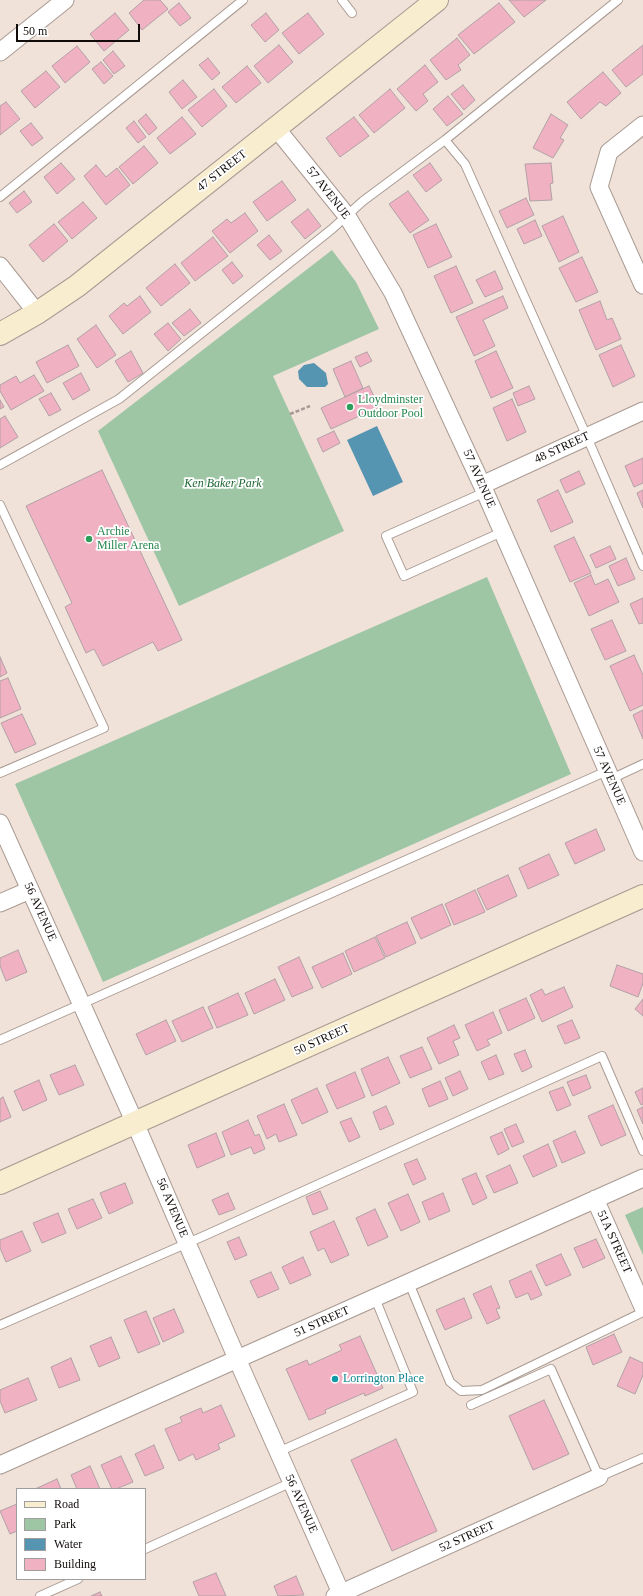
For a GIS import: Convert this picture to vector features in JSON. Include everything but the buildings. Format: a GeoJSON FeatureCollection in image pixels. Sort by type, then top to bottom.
{"type":"FeatureCollection","features":[{"type":"Feature","properties":{"kind":"street"},"geometry":{"type":"LineString","coordinates":[[0,52],[65,0]]}},
{"type":"Feature","properties":{"kind":"street","name":"47 STREET"},"geometry":{"type":"LineString","coordinates":[[0,334],[37,313],[77,286],[437,0]]}},
{"type":"Feature","properties":{"kind":"street"},"geometry":{"type":"LineString","coordinates":[[643,125],[609,152],[599,187],[643,285]]}},
{"type":"Feature","properties":{"kind":"street","name":"57 AVENUE"},"geometry":{"type":"LineString","coordinates":[[276,128],[347,216],[393,293],[483,488],[643,852]]}},
{"type":"Feature","properties":{"kind":"street"},"geometry":{"type":"LineString","coordinates":[[0,266],[37,313]]}},
{"type":"Feature","properties":{"kind":"street","name":"48 STREET"},"geometry":{"type":"LineString","coordinates":[[483,488],[643,411]]}},
{"type":"Feature","properties":{"kind":"street","name":"56 AVENUE"},"geometry":{"type":"LineString","coordinates":[[0,823],[135,1123],[292,1482],[338,1595]]}},
{"type":"Feature","properties":{"kind":"street"},"geometry":{"type":"LineString","coordinates":[[0,903],[30,890]]}},
{"type":"Feature","properties":{"kind":"street","name":"50 STREET"},"geometry":{"type":"LineString","coordinates":[[0,1183],[643,896]]}},
{"type":"Feature","properties":{"kind":"street","name":"51 STREET"},"geometry":{"type":"LineString","coordinates":[[0,1465],[643,1178]]}},
{"type":"Feature","properties":{"kind":"street","name":"51A STREET"},"geometry":{"type":"LineString","coordinates":[[595,1199],[643,1307]]}},
{"type":"Feature","properties":{"kind":"street","name":"52 STREET"},"geometry":{"type":"LineString","coordinates":[[338,1595],[599,1477]]}},
{"type":"Feature","properties":{"kind":"lane"},"geometry":{"type":"LineString","coordinates":[[0,197],[244,0]]}},
{"type":"Feature","properties":{"kind":"lane"},"geometry":{"type":"LineString","coordinates":[[342,0],[352,12]]}},
{"type":"Feature","properties":{"kind":"lane"},"geometry":{"type":"LineString","coordinates":[[0,465],[119,400],[347,216],[363,201],[445,140],[618,0]]}},
{"type":"Feature","properties":{"kind":"lane"},"geometry":{"type":"LineString","coordinates":[[445,140],[465,164],[643,566]]}},
{"type":"Feature","properties":{"kind":"lane"},"geometry":{"type":"LineString","coordinates":[[483,488],[386,536],[404,576],[502,532]]}},
{"type":"Feature","properties":{"kind":"lane"},"geometry":{"type":"LineString","coordinates":[[0,505],[104,728],[0,773]]}},
{"type":"Feature","properties":{"kind":"lane"},"geometry":{"type":"LineString","coordinates":[[0,1040],[609,775],[643,764]]}},
{"type":"Feature","properties":{"kind":"lane"},"geometry":{"type":"LineString","coordinates":[[0,1325],[187,1244],[602,1056],[643,1152]]}},
{"type":"Feature","properties":{"kind":"lane"},"geometry":{"type":"LineString","coordinates":[[409,1283],[450,1382],[461,1391],[482,1390],[643,1312]]}},
{"type":"Feature","properties":{"kind":"lane"},"geometry":{"type":"LineString","coordinates":[[278,1452],[414,1392],[375,1298]]}},
{"type":"Feature","properties":{"kind":"lane"},"geometry":{"type":"LineString","coordinates":[[471,1405],[551,1369],[599,1477],[643,1458]]}},
{"type":"Feature","properties":{"kind":"lane"},"geometry":{"type":"LineString","coordinates":[[146,1549],[292,1482]]}},
{"type":"Feature","properties":{"kind":"lane"},"geometry":{"type":"LineString","coordinates":[[40,1596],[76,1580]]}},
{"type":"Feature","properties":{"kind":"path"},"geometry":{"type":"LineString","coordinates":[[290,414],[310,406]]}},
{"type":"Feature","properties":{"kind":"green space","name":"Ken Baker Park"},"geometry":{"type":"Polygon","coordinates":[[[332,250],[356,282],[379,329],[273,376],[344,531],[179,606],[98,431],[332,250]]]}},
{"type":"Feature","properties":{"kind":"green space"},"geometry":{"type":"Polygon","coordinates":[[[487,577],[571,774],[103,982],[15,784],[487,577]]]}},
{"type":"Feature","properties":{"kind":"green space"},"geometry":{"type":"Polygon","coordinates":[[[643,1207],[643,1255],[625,1215],[643,1207]]]}},
{"type":"Feature","properties":{"kind":"water"},"geometry":{"type":"Polygon","coordinates":[[[314,363],[326,373],[328,384],[325,387],[307,387],[299,379],[298,371],[304,365],[314,363]]]}},
{"type":"Feature","properties":{"kind":"water"},"geometry":{"type":"Polygon","coordinates":[[[377,426],[403,482],[373,496],[347,440],[377,426]]]}},
{"type":"Feature","properties":{"kind":"place","name":"Lloydminster Outdoor Pool"},"geometry":{"type":"Point","coordinates":[350,407]}},
{"type":"Feature","properties":{"kind":"place","name":"Archie Miller Arena"},"geometry":{"type":"Point","coordinates":[89,539]}},
{"type":"Feature","properties":{"kind":"place","name":"Lorrington Place"},"geometry":{"type":"Point","coordinates":[335,1379]}}]}
